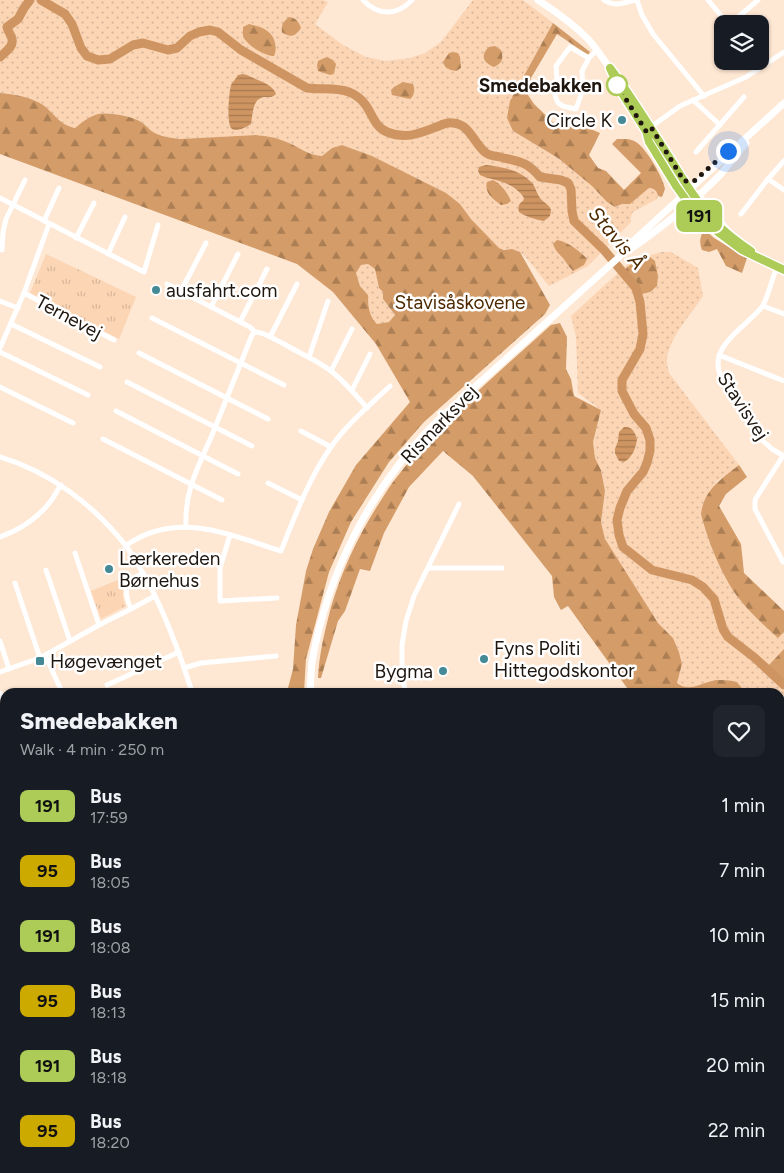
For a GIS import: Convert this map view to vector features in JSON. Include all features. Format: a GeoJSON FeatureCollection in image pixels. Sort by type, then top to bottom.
{"type":"FeatureCollection","features":[{"type":"Feature","properties":{"kind":"main road"},"geometry":{"type":"LineString","coordinates":[[538,0],[576,27],[597,50],[610,68],[620,90],[684,181],[689,197]]}},
{"type":"Feature","properties":{"kind":"main road","name":"Rismarksvej"},"geometry":{"type":"LineString","coordinates":[[689,197],[743,140],[784,103]]}},
{"type":"Feature","properties":{"kind":"main road","name":"Rismarksvej"},"geometry":{"type":"LineString","coordinates":[[310,688],[312,664],[319,630],[346,550],[382,487],[402,460],[438,420],[618,258],[630,244],[720,174],[762,124]]}},
{"type":"Feature","properties":{"kind":"main road"},"geometry":{"type":"LineString","coordinates":[[648,129],[652,150],[689,197],[738,242]]}},
{"type":"Feature","properties":{"kind":"main road"},"geometry":{"type":"LineString","coordinates":[[648,129],[689,197]]}},
{"type":"Feature","properties":{"kind":"main road"},"geometry":{"type":"LineString","coordinates":[[684,181],[694,181],[743,140]]}},
{"type":"Feature","properties":{"kind":"main road"},"geometry":{"type":"LineString","coordinates":[[618,258],[659,232],[689,197]]}},
{"type":"Feature","properties":{"kind":"street"},"geometry":{"type":"LineString","coordinates":[[363,0],[371,7],[385,12],[399,10],[412,0]]}},
{"type":"Feature","properties":{"kind":"street"},"geometry":{"type":"LineString","coordinates":[[604,0],[610,4],[618,5],[636,0],[653,34],[704,96]]}},
{"type":"Feature","properties":{"kind":"street"},"geometry":{"type":"LineString","coordinates":[[708,0],[721,15]]}},
{"type":"Feature","properties":{"kind":"street"},"geometry":{"type":"LineString","coordinates":[[740,15],[758,0]]}},
{"type":"Feature","properties":{"kind":"street"},"geometry":{"type":"LineString","coordinates":[[590,58],[570,47],[556,66],[557,79],[553,85],[555,100],[562,107],[576,109],[583,89],[582,71],[597,50]]}},
{"type":"Feature","properties":{"kind":"street"},"geometry":{"type":"LineString","coordinates":[[769,63],[784,52]]}},
{"type":"Feature","properties":{"kind":"street"},"geometry":{"type":"LineString","coordinates":[[648,129],[680,106],[759,70]]}},
{"type":"Feature","properties":{"kind":"street"},"geometry":{"type":"LineString","coordinates":[[696,152],[744,97]]}},
{"type":"Feature","properties":{"kind":"street"},"geometry":{"type":"LineString","coordinates":[[693,100],[720,125]]}},
{"type":"Feature","properties":{"kind":"street"},"geometry":{"type":"LineString","coordinates":[[741,214],[784,161]]}},
{"type":"Feature","properties":{"kind":"street"},"geometry":{"type":"LineString","coordinates":[[768,179],[784,190]]}},
{"type":"Feature","properties":{"kind":"street"},"geometry":{"type":"LineString","coordinates":[[2,250],[5,225],[12,205],[25,180]]}},
{"type":"Feature","properties":{"kind":"street","name":"Ternevej"},"geometry":{"type":"LineString","coordinates":[[59,188],[24,293],[0,350],[88,395]]}},
{"type":"Feature","properties":{"kind":"street"},"geometry":{"type":"LineString","coordinates":[[689,197],[707,224],[717,232],[742,250],[784,270]]}},
{"type":"Feature","properties":{"kind":"street"},"geometry":{"type":"LineString","coordinates":[[0,198],[144,272],[158,225]]}},
{"type":"Feature","properties":{"kind":"street"},"geometry":{"type":"LineString","coordinates":[[76,238],[94,203]]}},
{"type":"Feature","properties":{"kind":"street"},"geometry":{"type":"LineString","coordinates":[[108,254],[125,217]]}},
{"type":"Feature","properties":{"kind":"street"},"geometry":{"type":"LineString","coordinates":[[738,242],[763,260]]}},
{"type":"Feature","properties":{"kind":"street"},"geometry":{"type":"LineString","coordinates":[[181,291],[206,243]]}},
{"type":"Feature","properties":{"kind":"street"},"geometry":{"type":"LineString","coordinates":[[211,307],[238,254]]}},
{"type":"Feature","properties":{"kind":"street","name":"Stavisvej"},"geometry":{"type":"LineString","coordinates":[[777,267],[763,306],[722,347],[717,368],[762,440],[783,456]]}},
{"type":"Feature","properties":{"kind":"street"},"geometry":{"type":"LineString","coordinates":[[240,322],[267,270]]}},
{"type":"Feature","properties":{"kind":"street"},"geometry":{"type":"LineString","coordinates":[[167,284],[250,326],[255,332],[309,358],[331,371],[352,390],[366,408]]}},
{"type":"Feature","properties":{"kind":"street"},"geometry":{"type":"LineString","coordinates":[[270,338],[297,284]]}},
{"type":"Feature","properties":{"kind":"street","name":"Ternevej"},"geometry":{"type":"LineString","coordinates":[[24,293],[114,340]]}},
{"type":"Feature","properties":{"kind":"street"},"geometry":{"type":"LineString","coordinates":[[0,301],[18,308]]}},
{"type":"Feature","properties":{"kind":"street"},"geometry":{"type":"LineString","coordinates":[[309,358],[328,301]]}},
{"type":"Feature","properties":{"kind":"street"},"geometry":{"type":"LineString","coordinates":[[763,306],[784,314]]}},
{"type":"Feature","properties":{"kind":"street"},"geometry":{"type":"LineString","coordinates":[[152,318],[284,385]]}},
{"type":"Feature","properties":{"kind":"street","name":"Ternevej"},"geometry":{"type":"LineString","coordinates":[[12,324],[100,367]]}},
{"type":"Feature","properties":{"kind":"street"},"geometry":{"type":"LineString","coordinates":[[331,371],[352,330]]}},
{"type":"Feature","properties":{"kind":"street"},"geometry":{"type":"LineString","coordinates":[[186,527],[185,516],[190,484],[216,427],[240,363],[255,332]]}},
{"type":"Feature","properties":{"kind":"street"},"geometry":{"type":"LineString","coordinates":[[139,352],[268,418]]}},
{"type":"Feature","properties":{"kind":"street"},"geometry":{"type":"LineString","coordinates":[[352,390],[370,354]]}},
{"type":"Feature","properties":{"kind":"street"},"geometry":{"type":"LineString","coordinates":[[719,355],[784,381]]}},
{"type":"Feature","properties":{"kind":"street"},"geometry":{"type":"LineString","coordinates":[[127,382],[252,446]]}},
{"type":"Feature","properties":{"kind":"street"},"geometry":{"type":"LineString","coordinates":[[126,546],[152,532],[186,527],[200,528],[230,535],[281,551],[302,500],[331,447],[366,408],[390,386]]}},
{"type":"Feature","properties":{"kind":"street"},"geometry":{"type":"LineString","coordinates":[[0,387],[72,423]]}},
{"type":"Feature","properties":{"kind":"street"},"geometry":{"type":"LineString","coordinates":[[116,411],[238,474]]}},
{"type":"Feature","properties":{"kind":"street"},"geometry":{"type":"LineString","coordinates":[[302,431],[331,447]]}},
{"type":"Feature","properties":{"kind":"street"},"geometry":{"type":"LineString","coordinates":[[103,439],[222,500]]}},
{"type":"Feature","properties":{"kind":"street"},"geometry":{"type":"LineString","coordinates":[[0,456],[33,470],[61,485],[85,504],[126,546],[143,573],[167,621],[191,688]]}},
{"type":"Feature","properties":{"kind":"street"},"geometry":{"type":"LineString","coordinates":[[783,456],[756,498],[755,504],[755,509],[777,556],[783,562]]}},
{"type":"Feature","properties":{"kind":"street"},"geometry":{"type":"LineString","coordinates":[[268,483],[302,500]]}},
{"type":"Feature","properties":{"kind":"street"},"geometry":{"type":"LineString","coordinates":[[0,530],[1,536],[23,527],[50,502],[61,485]]}},
{"type":"Feature","properties":{"kind":"street"},"geometry":{"type":"LineString","coordinates":[[404,688],[402,645],[406,622],[414,596],[459,504]]}},
{"type":"Feature","properties":{"kind":"street"},"geometry":{"type":"LineString","coordinates":[[230,535],[220,568],[220,601],[277,598]]}},
{"type":"Feature","properties":{"kind":"street"},"geometry":{"type":"LineString","coordinates":[[75,553],[99,625]]}},
{"type":"Feature","properties":{"kind":"street"},"geometry":{"type":"LineString","coordinates":[[428,568],[502,568]]}},
{"type":"Feature","properties":{"kind":"street"},"geometry":{"type":"LineString","coordinates":[[46,570],[70,641]]}},
{"type":"Feature","properties":{"kind":"street"},"geometry":{"type":"LineString","coordinates":[[132,609],[126,596],[127,587],[132,578],[143,573]]}},
{"type":"Feature","properties":{"kind":"street"},"geometry":{"type":"LineString","coordinates":[[15,583],[42,656],[60,688]]}},
{"type":"Feature","properties":{"kind":"street"},"geometry":{"type":"LineString","coordinates":[[0,672],[42,656],[155,596]]}},
{"type":"Feature","properties":{"kind":"street"},"geometry":{"type":"LineString","coordinates":[[0,641],[9,669]]}},
{"type":"Feature","properties":{"kind":"street"},"geometry":{"type":"LineString","coordinates":[[107,684],[179,652]]}},
{"type":"Feature","properties":{"kind":"street"},"geometry":{"type":"LineString","coordinates":[[184,668],[201,663],[276,656]]}},
{"type":"Feature","properties":{"kind":"green space"},"geometry":{"type":"Polygon","coordinates":[[[0,0],[323,0],[328,2],[315,24],[343,45],[366,57],[386,61],[410,58],[425,53],[441,42],[473,0],[523,0],[553,23],[510,101],[513,131],[558,158],[592,186],[607,202],[618,206],[630,204],[649,188],[655,190],[658,196],[657,199],[633,212],[631,222],[588,266],[549,286],[521,253],[515,250],[499,248],[471,219],[460,204],[372,156],[342,145],[332,148],[322,156],[307,152],[281,140],[256,135],[180,139],[162,136],[137,120],[112,114],[95,115],[75,128],[60,122],[13,94],[0,93],[0,0]]]}},
{"type":"Feature","properties":{"kind":"green space"},"geometry":{"type":"Polygon","coordinates":[[[289,17],[294,18],[301,28],[292,36],[282,32],[283,24],[289,17]]]}},
{"type":"Feature","properties":{"kind":"green space"},"geometry":{"type":"Polygon","coordinates":[[[553,23],[590,52],[588,55],[557,34],[531,78],[528,95],[534,104],[557,126],[588,128],[600,133],[589,155],[598,168],[606,171],[624,190],[641,173],[612,144],[617,139],[629,139],[640,145],[654,163],[661,177],[665,189],[662,197],[658,196],[654,189],[649,188],[630,204],[622,204],[615,207],[558,158],[513,131],[507,118],[510,101],[553,23]]]}},
{"type":"Feature","properties":{"kind":"green space"},"geometry":{"type":"Polygon","coordinates":[[[249,24],[269,32],[276,46],[274,56],[256,49],[248,43],[243,36],[243,27],[249,24]]]}},
{"type":"Feature","properties":{"kind":"green space"},"geometry":{"type":"Polygon","coordinates":[[[495,46],[501,50],[502,58],[501,62],[494,67],[485,61],[484,53],[489,47],[495,46]]]}},
{"type":"Feature","properties":{"kind":"green space"},"geometry":{"type":"Polygon","coordinates":[[[449,53],[458,53],[460,57],[461,68],[456,71],[446,68],[443,62],[449,53]]]}},
{"type":"Feature","properties":{"kind":"green space"},"geometry":{"type":"Polygon","coordinates":[[[327,57],[336,64],[334,74],[330,75],[318,71],[318,61],[327,57]]]}},
{"type":"Feature","properties":{"kind":"green space"},"geometry":{"type":"Polygon","coordinates":[[[403,82],[413,84],[414,92],[410,99],[392,95],[391,90],[403,82]]]}},
{"type":"Feature","properties":{"kind":"green space","name":"Stavisåskovene"},"geometry":{"type":"Polygon","coordinates":[[[0,93],[22,96],[38,102],[61,122],[75,128],[95,115],[112,114],[137,120],[162,136],[180,139],[256,135],[281,140],[307,152],[322,156],[332,148],[342,145],[372,156],[446,193],[460,204],[471,219],[499,248],[520,252],[550,305],[545,314],[424,422],[389,462],[351,522],[329,572],[306,659],[304,688],[288,688],[293,669],[296,625],[306,571],[313,549],[329,512],[356,465],[410,402],[376,344],[333,292],[297,264],[0,154],[0,93]],[[368,264],[361,265],[356,273],[360,286],[368,295],[369,311],[377,324],[389,322],[395,315],[383,299],[383,292],[379,288],[375,269],[368,264]]]}},
{"type":"Feature","properties":{"kind":"green space"},"geometry":{"type":"Polygon","coordinates":[[[493,180],[508,194],[511,201],[507,204],[501,205],[488,193],[487,182],[493,180]]]}},
{"type":"Feature","properties":{"kind":"green space"},"geometry":{"type":"Polygon","coordinates":[[[704,229],[714,238],[747,258],[742,273],[726,266],[717,249],[709,252],[702,250],[700,240],[704,229]]]}},
{"type":"Feature","properties":{"kind":"green space"},"geometry":{"type":"Polygon","coordinates":[[[557,240],[581,253],[587,259],[584,265],[573,271],[555,248],[553,244],[557,240]]]}},
{"type":"Feature","properties":{"kind":"green space"},"geometry":{"type":"Polygon","coordinates":[[[661,252],[671,252],[698,268],[703,296],[675,336],[668,353],[667,366],[669,373],[739,465],[716,482],[717,558],[725,578],[738,597],[778,638],[784,632],[784,649],[768,666],[768,669],[784,685],[784,688],[742,688],[737,682],[726,680],[716,680],[691,687],[682,686],[677,683],[682,664],[673,638],[658,623],[605,539],[601,522],[605,491],[601,470],[595,458],[593,442],[601,410],[578,393],[576,337],[571,316],[630,262],[661,252]]]}},
{"type":"Feature","properties":{"kind":"green space"},"geometry":{"type":"Polygon","coordinates":[[[46,254],[136,297],[119,339],[30,293],[46,254]]]}},
{"type":"Feature","properties":{"kind":"green space"},"geometry":{"type":"Polygon","coordinates":[[[650,257],[655,261],[658,276],[657,286],[650,292],[642,294],[623,272],[635,262],[650,257]]]}},
{"type":"Feature","properties":{"kind":"green space"},"geometry":{"type":"Polygon","coordinates":[[[368,264],[375,269],[379,288],[383,292],[383,299],[395,316],[389,322],[377,324],[369,311],[368,295],[360,286],[356,273],[361,265],[368,264]]]}},
{"type":"Feature","properties":{"kind":"green space","name":"Stavisåskovene"},"geometry":{"type":"Polygon","coordinates":[[[560,323],[567,337],[566,369],[571,379],[574,396],[601,410],[593,442],[595,458],[601,470],[605,491],[601,522],[605,539],[658,623],[673,638],[682,664],[677,683],[682,686],[691,687],[716,680],[729,680],[737,682],[742,688],[627,688],[568,606],[561,610],[554,597],[552,576],[473,476],[443,451],[409,487],[384,533],[370,571],[360,569],[345,611],[338,621],[321,678],[318,678],[325,633],[340,581],[362,532],[389,488],[410,461],[448,420],[551,325],[560,323]]]}},
{"type":"Feature","properties":{"kind":"green space"},"geometry":{"type":"Polygon","coordinates":[[[739,465],[747,477],[726,494],[719,506],[741,544],[744,573],[784,611],[784,632],[778,638],[746,607],[731,587],[716,557],[701,514],[706,498],[714,486],[739,465]]]}},
{"type":"Feature","properties":{"kind":"green space"},"geometry":{"type":"Polygon","coordinates":[[[130,575],[123,590],[126,606],[101,619],[91,591],[130,575]]]}},
{"type":"Feature","properties":{"kind":"green space"},"geometry":{"type":"Polygon","coordinates":[[[784,649],[784,685],[768,669],[768,666],[784,649]]]}},
{"type":"Feature","properties":{"kind":"shaded area"},"geometry":{"type":"Polygon","coordinates":[[[243,74],[268,85],[276,94],[272,97],[258,100],[255,103],[251,124],[242,129],[234,130],[230,126],[229,121],[230,89],[238,75],[243,74]]]}},
{"type":"Feature","properties":{"kind":"shaded area"},"geometry":{"type":"Polygon","coordinates":[[[486,165],[511,170],[523,175],[533,184],[540,198],[550,208],[550,216],[544,221],[531,218],[519,212],[520,203],[524,198],[510,186],[480,175],[479,167],[486,165]]]}},
{"type":"Feature","properties":{"kind":"shaded area"},"geometry":{"type":"Polygon","coordinates":[[[624,427],[629,427],[633,430],[637,439],[633,452],[624,462],[619,461],[615,449],[619,432],[624,427]]]}},
{"type":"Feature","properties":{"kind":"waterway"},"geometry":{"type":"LineString","coordinates":[[0,57],[12,44],[12,37],[7,27],[18,19],[30,0]]}},
{"type":"Feature","properties":{"kind":"waterway","name":"Stavis Å"},"geometry":{"type":"LineString","coordinates":[[41,0],[65,14],[72,24],[81,48],[87,56],[98,60],[110,59],[133,45],[143,43],[168,50],[177,48],[190,36],[199,32],[210,30],[218,32],[241,50],[307,88],[339,90],[353,94],[364,103],[379,127],[387,132],[407,135],[419,133],[446,123],[459,124],[468,131],[488,154],[522,163],[531,168],[540,177],[568,183],[571,189],[574,221],[604,250],[636,288],[640,302],[643,334],[640,349],[622,380],[622,391],[634,414],[646,428],[650,440],[650,451],[643,472],[627,491],[620,508],[617,520],[623,547],[652,570],[692,580],[703,587],[714,599],[723,629],[728,637],[755,658],[784,685]]}},
{"type":"Feature","properties":{"kind":"bus line","name":"191"},"geometry":{"type":"LineString","coordinates":[[751,251],[715,223],[699,203],[651,127],[610,68],[620,90],[646,131],[649,142],[692,208],[707,224],[742,250],[784,270]]}},
{"type":"Feature","properties":{"kind":"place","name":"Smedebakken"},"geometry":{"type":"Point","coordinates":[617,85]}},
{"type":"Feature","properties":{"kind":"place","name":"Circle K"},"geometry":{"type":"Point","coordinates":[622,120]}},
{"type":"Feature","properties":{"kind":"place","name":"ausfahrt.com"},"geometry":{"type":"Point","coordinates":[156,290]}},
{"type":"Feature","properties":{"kind":"place","name":"Lærkereden Børnehus"},"geometry":{"type":"Point","coordinates":[109,569]}},
{"type":"Feature","properties":{"kind":"place","name":"Fyns Politi Hittegodskontor"},"geometry":{"type":"Point","coordinates":[484,659]}},
{"type":"Feature","properties":{"kind":"place","name":"Høgevænget"},"geometry":{"type":"Point","coordinates":[40,661]}},
{"type":"Feature","properties":{"kind":"place","name":"Bygma"},"geometry":{"type":"Point","coordinates":[443,671]}},
{"type":"Feature","properties":{"kind":"route"},"geometry":{"type":"LineString","coordinates":[[617,85],[646,131],[651,127],[684,181],[694,181],[728,151]]}}]}
